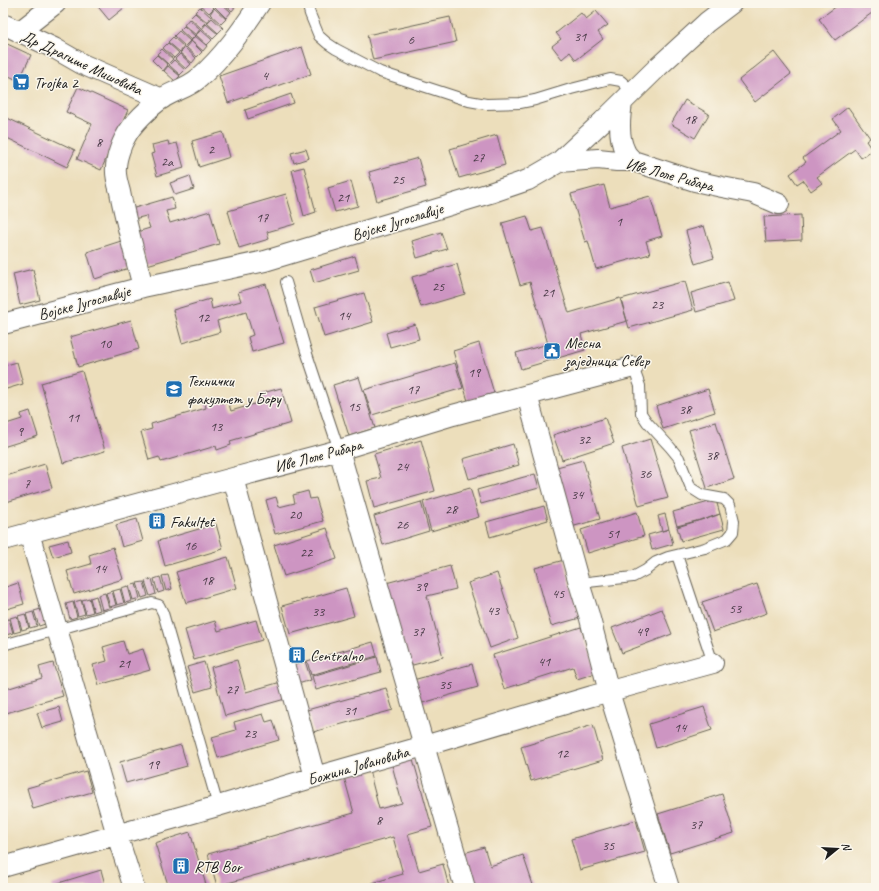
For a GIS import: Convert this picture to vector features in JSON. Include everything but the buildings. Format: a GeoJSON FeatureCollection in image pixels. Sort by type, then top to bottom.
{"type":"FeatureCollection","features":[{"type":"Feature","properties":{"kind":"street"},"geometry":{"type":"LineString","coordinates":[[11,28],[56,3]]}},
{"type":"Feature","properties":{"kind":"street"},"geometry":{"type":"LineString","coordinates":[[144,287],[122,204],[115,169],[119,153],[126,136],[148,110],[162,99],[183,89],[198,79],[222,55],[250,19],[260,3]]}},
{"type":"Feature","properties":{"kind":"street","name":"Војске Југославије"},"geometry":{"type":"LineString","coordinates":[[3,324],[144,287],[265,261],[490,193],[528,180],[559,162],[658,67],[707,22],[732,3]]}},
{"type":"Feature","properties":{"kind":"street","name":"Др Драгише Мишовића"},"geometry":{"type":"LineString","coordinates":[[11,28],[54,48],[82,64],[162,99]]}},
{"type":"Feature","properties":{"kind":"street"},"geometry":{"type":"LineString","coordinates":[[627,98],[620,121],[621,137],[624,150],[632,161]]}},
{"type":"Feature","properties":{"kind":"street","name":"Иве Лоле Рибара"},"geometry":{"type":"LineString","coordinates":[[559,162],[598,159],[632,161],[695,181],[753,193],[780,204]]}},
{"type":"Feature","properties":{"kind":"street","name":"Иве Лоле Рибара"},"geometry":{"type":"LineString","coordinates":[[3,540],[339,450],[453,415],[633,367]]}},
{"type":"Feature","properties":{"kind":"street"},"geometry":{"type":"LineString","coordinates":[[527,395],[579,583],[590,615],[609,692],[669,888]]}},
{"type":"Feature","properties":{"kind":"street"},"geometry":{"type":"LineString","coordinates":[[339,450],[465,888]]}},
{"type":"Feature","properties":{"kind":"street"},"geometry":{"type":"LineString","coordinates":[[233,478],[315,777]]}},
{"type":"Feature","properties":{"kind":"street"},"geometry":{"type":"LineString","coordinates":[[29,533],[134,888]]}},
{"type":"Feature","properties":{"kind":"street","name":"Божина Јовановића"},"geometry":{"type":"LineString","coordinates":[[3,867],[713,663]]}},
{"type":"Feature","properties":{"kind":"lane"},"geometry":{"type":"LineString","coordinates":[[307,3],[319,36],[327,44],[380,72],[469,101],[486,104],[520,103],[610,79],[621,81],[627,98]]}},
{"type":"Feature","properties":{"kind":"lane"},"geometry":{"type":"LineString","coordinates":[[286,282],[306,351],[339,450]]}},
{"type":"Feature","properties":{"kind":"lane"},"geometry":{"type":"LineString","coordinates":[[579,583],[633,577],[646,570],[656,562],[668,557],[705,548],[727,539],[733,532],[734,521],[730,505],[724,499],[702,495],[691,488],[679,458],[644,418],[641,413],[640,386],[633,367]]}},
{"type":"Feature","properties":{"kind":"lane"},"geometry":{"type":"LineString","coordinates":[[677,555],[713,663]]}},
{"type":"Feature","properties":{"kind":"lane"},"geometry":{"type":"LineString","coordinates":[[3,645],[152,603],[159,605],[163,613],[218,806]]}},
{"type":"Feature","properties":{"kind":"place","name":"Trojka 2"},"geometry":{"type":"Point","coordinates":[21,82]}},
{"type":"Feature","properties":{"kind":"place","name":"Месна заједница Север"},"geometry":{"type":"Point","coordinates":[552,351]}},
{"type":"Feature","properties":{"kind":"place","name":"Технички факултет у Бору"},"geometry":{"type":"Point","coordinates":[174,389]}},
{"type":"Feature","properties":{"kind":"place","name":"Fakultet"},"geometry":{"type":"Point","coordinates":[157,521]}},
{"type":"Feature","properties":{"kind":"place","name":"Centralno"},"geometry":{"type":"Point","coordinates":[297,655]}},
{"type":"Feature","properties":{"kind":"place","name":"RTB Bor"},"geometry":{"type":"Point","coordinates":[181,866]}}]}
